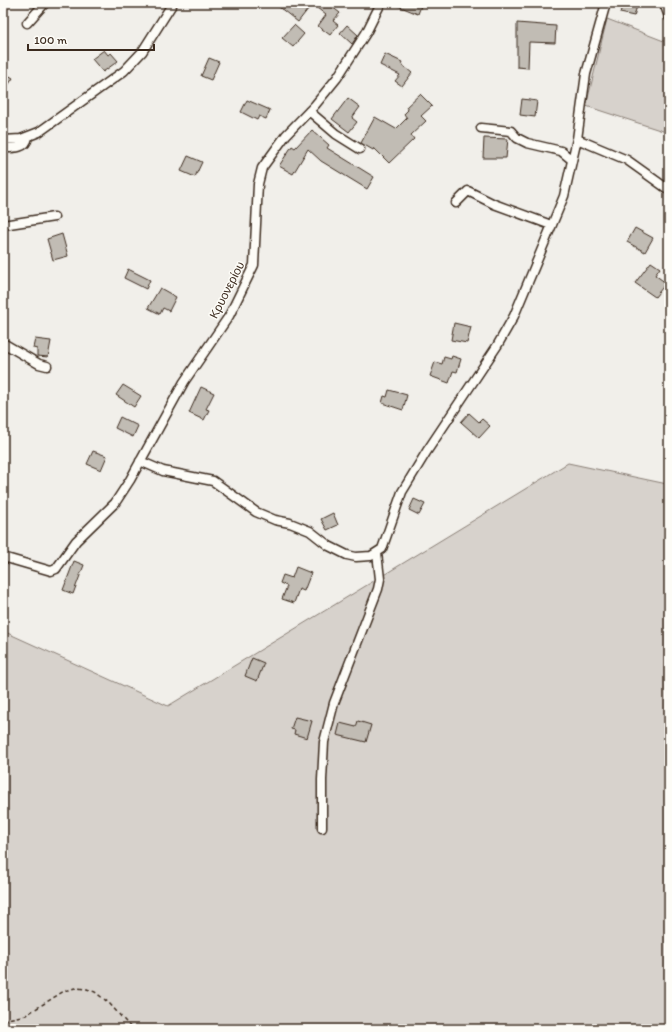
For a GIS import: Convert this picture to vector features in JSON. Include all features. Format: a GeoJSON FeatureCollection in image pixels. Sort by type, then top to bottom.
{"type":"FeatureCollection","features":[{"type":"Feature","properties":{"kind":"street"},"geometry":{"type":"LineString","coordinates":[[27,23],[45,3]]}},
{"type":"Feature","properties":{"kind":"street"},"geometry":{"type":"LineString","coordinates":[[3,140],[28,137],[39,132],[124,71],[142,52],[173,3]]}},
{"type":"Feature","properties":{"kind":"street","name":"Κρυονερίου"},"geometry":{"type":"LineString","coordinates":[[3,557],[51,571],[56,569],[76,541],[115,502],[130,480],[184,382],[229,316],[238,294],[254,265],[258,184],[262,168],[286,135],[337,78],[366,32],[381,3]]}},
{"type":"Feature","properties":{"kind":"street"},"geometry":{"type":"LineString","coordinates":[[140,461],[163,471],[213,481],[222,486],[256,512],[310,531],[328,546],[347,555],[356,557],[371,556],[377,553],[386,542],[391,520],[402,492],[427,451],[497,346],[514,316],[552,225],[564,196],[577,139],[586,74],[606,3]]}},
{"type":"Feature","properties":{"kind":"street"},"geometry":{"type":"LineString","coordinates":[[664,3],[669,17]]}},
{"type":"Feature","properties":{"kind":"street"},"geometry":{"type":"LineString","coordinates":[[309,111],[336,134],[360,149]]}},
{"type":"Feature","properties":{"kind":"street"},"geometry":{"type":"LineString","coordinates":[[481,128],[511,132],[517,138],[527,143],[561,151],[572,160]]}},
{"type":"Feature","properties":{"kind":"street"},"geometry":{"type":"LineString","coordinates":[[3,148],[22,146],[26,143],[28,137]]}},
{"type":"Feature","properties":{"kind":"street"},"geometry":{"type":"LineString","coordinates":[[577,139],[627,160],[669,190]]}},
{"type":"Feature","properties":{"kind":"street"},"geometry":{"type":"LineString","coordinates":[[456,203],[468,191],[494,204],[552,225]]}},
{"type":"Feature","properties":{"kind":"street"},"geometry":{"type":"LineString","coordinates":[[3,225],[54,217]]}},
{"type":"Feature","properties":{"kind":"street"},"geometry":{"type":"LineString","coordinates":[[3,343],[39,364],[47,366]]}},
{"type":"Feature","properties":{"kind":"street"},"geometry":{"type":"LineString","coordinates":[[322,828],[324,742],[334,703],[378,589],[380,579],[377,553]]}},
{"type":"Feature","properties":{"kind":"path"},"geometry":{"type":"LineString","coordinates":[[3,1020],[26,1015],[64,991],[75,988],[87,989],[95,992],[109,1003],[132,1029]]}},
{"type":"Feature","properties":{"kind":"shaded area"},"geometry":{"type":"Polygon","coordinates":[[[607,19],[669,43],[669,133],[586,106],[607,19]]]}},
{"type":"Feature","properties":{"kind":"shaded area"},"geometry":{"type":"Polygon","coordinates":[[[568,463],[667,484],[669,493],[669,1029],[3,1029],[3,631],[168,706],[568,463]]]}},
{"type":"Feature","properties":{"kind":"building"},"geometry":{"type":"Polygon","coordinates":[[[274,3],[327,3],[340,13],[333,21],[338,25],[330,35],[318,26],[326,15],[312,4],[298,22],[274,3]]]}},
{"type":"Feature","properties":{"kind":"building"},"geometry":{"type":"Polygon","coordinates":[[[391,3],[422,3],[418,14],[391,3]]]}},
{"type":"Feature","properties":{"kind":"building"},"geometry":{"type":"Polygon","coordinates":[[[623,3],[637,6],[634,16],[620,13],[623,3]]]}},
{"type":"Feature","properties":{"kind":"building"},"geometry":{"type":"Polygon","coordinates":[[[517,23],[556,26],[555,43],[529,42],[528,68],[517,67],[517,23]]]}},
{"type":"Feature","properties":{"kind":"building"},"geometry":{"type":"Polygon","coordinates":[[[294,25],[304,34],[293,47],[282,38],[294,25]]]}},
{"type":"Feature","properties":{"kind":"building"},"geometry":{"type":"Polygon","coordinates":[[[347,25],[358,35],[352,44],[340,33],[347,25]]]}},
{"type":"Feature","properties":{"kind":"building"},"geometry":{"type":"Polygon","coordinates":[[[104,50],[108,55],[111,53],[118,61],[103,72],[92,59],[104,50]]]}},
{"type":"Feature","properties":{"kind":"building"},"geometry":{"type":"Polygon","coordinates":[[[385,54],[402,62],[401,64],[412,73],[402,86],[395,81],[400,75],[380,65],[385,54]]]}},
{"type":"Feature","properties":{"kind":"building"},"geometry":{"type":"Polygon","coordinates":[[[209,58],[219,62],[211,80],[201,76],[209,58]]]}},
{"type":"Feature","properties":{"kind":"building"},"geometry":{"type":"Polygon","coordinates":[[[3,72],[13,78],[3,93],[3,72]]]}},
{"type":"Feature","properties":{"kind":"building"},"geometry":{"type":"Polygon","coordinates":[[[420,94],[432,106],[421,116],[426,121],[411,135],[414,139],[389,163],[374,148],[373,150],[361,143],[375,117],[396,129],[407,118],[404,114],[408,110],[406,107],[420,94]]]}},
{"type":"Feature","properties":{"kind":"building"},"geometry":{"type":"Polygon","coordinates":[[[348,98],[360,107],[352,118],[357,122],[349,132],[332,119],[348,98]]]}},
{"type":"Feature","properties":{"kind":"building"},"geometry":{"type":"Polygon","coordinates":[[[522,99],[537,101],[535,117],[520,115],[522,99]]]}},
{"type":"Feature","properties":{"kind":"building"},"geometry":{"type":"Polygon","coordinates":[[[247,100],[270,110],[266,119],[259,116],[257,120],[241,112],[247,100]]]}},
{"type":"Feature","properties":{"kind":"building"},"geometry":{"type":"Polygon","coordinates":[[[312,130],[329,145],[327,148],[374,177],[367,189],[321,161],[308,149],[293,174],[279,166],[292,146],[295,148],[312,130]]]}},
{"type":"Feature","properties":{"kind":"building"},"geometry":{"type":"Polygon","coordinates":[[[484,138],[508,139],[506,158],[483,158],[484,138]]]}},
{"type":"Feature","properties":{"kind":"building"},"geometry":{"type":"Polygon","coordinates":[[[188,156],[202,162],[195,177],[181,171],[188,156]]]}},
{"type":"Feature","properties":{"kind":"building"},"geometry":{"type":"Polygon","coordinates":[[[635,228],[653,238],[645,252],[627,242],[635,228]]]}},
{"type":"Feature","properties":{"kind":"building"},"geometry":{"type":"Polygon","coordinates":[[[62,234],[68,256],[53,260],[47,239],[62,234]]]}},
{"type":"Feature","properties":{"kind":"building"},"geometry":{"type":"Polygon","coordinates":[[[651,262],[660,268],[655,275],[666,283],[655,297],[635,283],[651,262]]]}},
{"type":"Feature","properties":{"kind":"building"},"geometry":{"type":"Polygon","coordinates":[[[128,269],[150,280],[146,289],[124,278],[128,269]]]}},
{"type":"Feature","properties":{"kind":"building"},"geometry":{"type":"Polygon","coordinates":[[[160,288],[176,297],[169,311],[163,308],[160,314],[148,308],[160,288]]]}},
{"type":"Feature","properties":{"kind":"building"},"geometry":{"type":"Polygon","coordinates":[[[454,323],[471,327],[467,343],[451,340],[454,323]]]}},
{"type":"Feature","properties":{"kind":"building"},"geometry":{"type":"Polygon","coordinates":[[[35,339],[51,341],[48,357],[37,356],[37,349],[33,348],[35,339]]]}},
{"type":"Feature","properties":{"kind":"building"},"geometry":{"type":"Polygon","coordinates":[[[452,356],[461,359],[457,372],[453,371],[449,383],[430,376],[435,362],[442,364],[444,357],[451,359],[452,356]]]}},
{"type":"Feature","properties":{"kind":"building"},"geometry":{"type":"Polygon","coordinates":[[[123,385],[141,396],[134,407],[116,395],[123,385]]]}},
{"type":"Feature","properties":{"kind":"building"},"geometry":{"type":"Polygon","coordinates":[[[201,387],[214,393],[206,409],[209,410],[204,420],[189,413],[201,387]]]}},
{"type":"Feature","properties":{"kind":"building"},"geometry":{"type":"Polygon","coordinates":[[[389,390],[407,395],[403,410],[382,403],[384,396],[387,397],[389,390]]]}},
{"type":"Feature","properties":{"kind":"building"},"geometry":{"type":"Polygon","coordinates":[[[469,413],[479,422],[482,419],[490,426],[479,438],[461,422],[469,413]]]}},
{"type":"Feature","properties":{"kind":"building"},"geometry":{"type":"Polygon","coordinates":[[[120,417],[138,426],[133,437],[115,428],[120,417]]]}},
{"type":"Feature","properties":{"kind":"building"},"geometry":{"type":"Polygon","coordinates":[[[93,451],[107,456],[101,470],[87,464],[93,451]]]}},
{"type":"Feature","properties":{"kind":"building"},"geometry":{"type":"Polygon","coordinates":[[[414,499],[425,504],[419,515],[409,510],[414,499]]]}},
{"type":"Feature","properties":{"kind":"building"},"geometry":{"type":"Polygon","coordinates":[[[333,513],[338,525],[327,530],[321,519],[333,513]]]}},
{"type":"Feature","properties":{"kind":"building"},"geometry":{"type":"Polygon","coordinates":[[[74,561],[84,565],[73,594],[63,590],[74,561]]]}},
{"type":"Feature","properties":{"kind":"building"},"geometry":{"type":"Polygon","coordinates":[[[296,567],[311,573],[304,591],[299,589],[294,603],[282,599],[287,586],[280,583],[283,575],[292,578],[296,567]]]}},
{"type":"Feature","properties":{"kind":"building"},"geometry":{"type":"Polygon","coordinates":[[[252,658],[264,663],[257,681],[245,676],[252,658]]]}},
{"type":"Feature","properties":{"kind":"building"},"geometry":{"type":"Polygon","coordinates":[[[295,717],[312,721],[307,738],[294,734],[295,730],[291,729],[295,717]]]}},
{"type":"Feature","properties":{"kind":"building"},"geometry":{"type":"Polygon","coordinates":[[[358,721],[371,725],[366,742],[337,735],[340,723],[356,727],[358,721]]]}}]}
